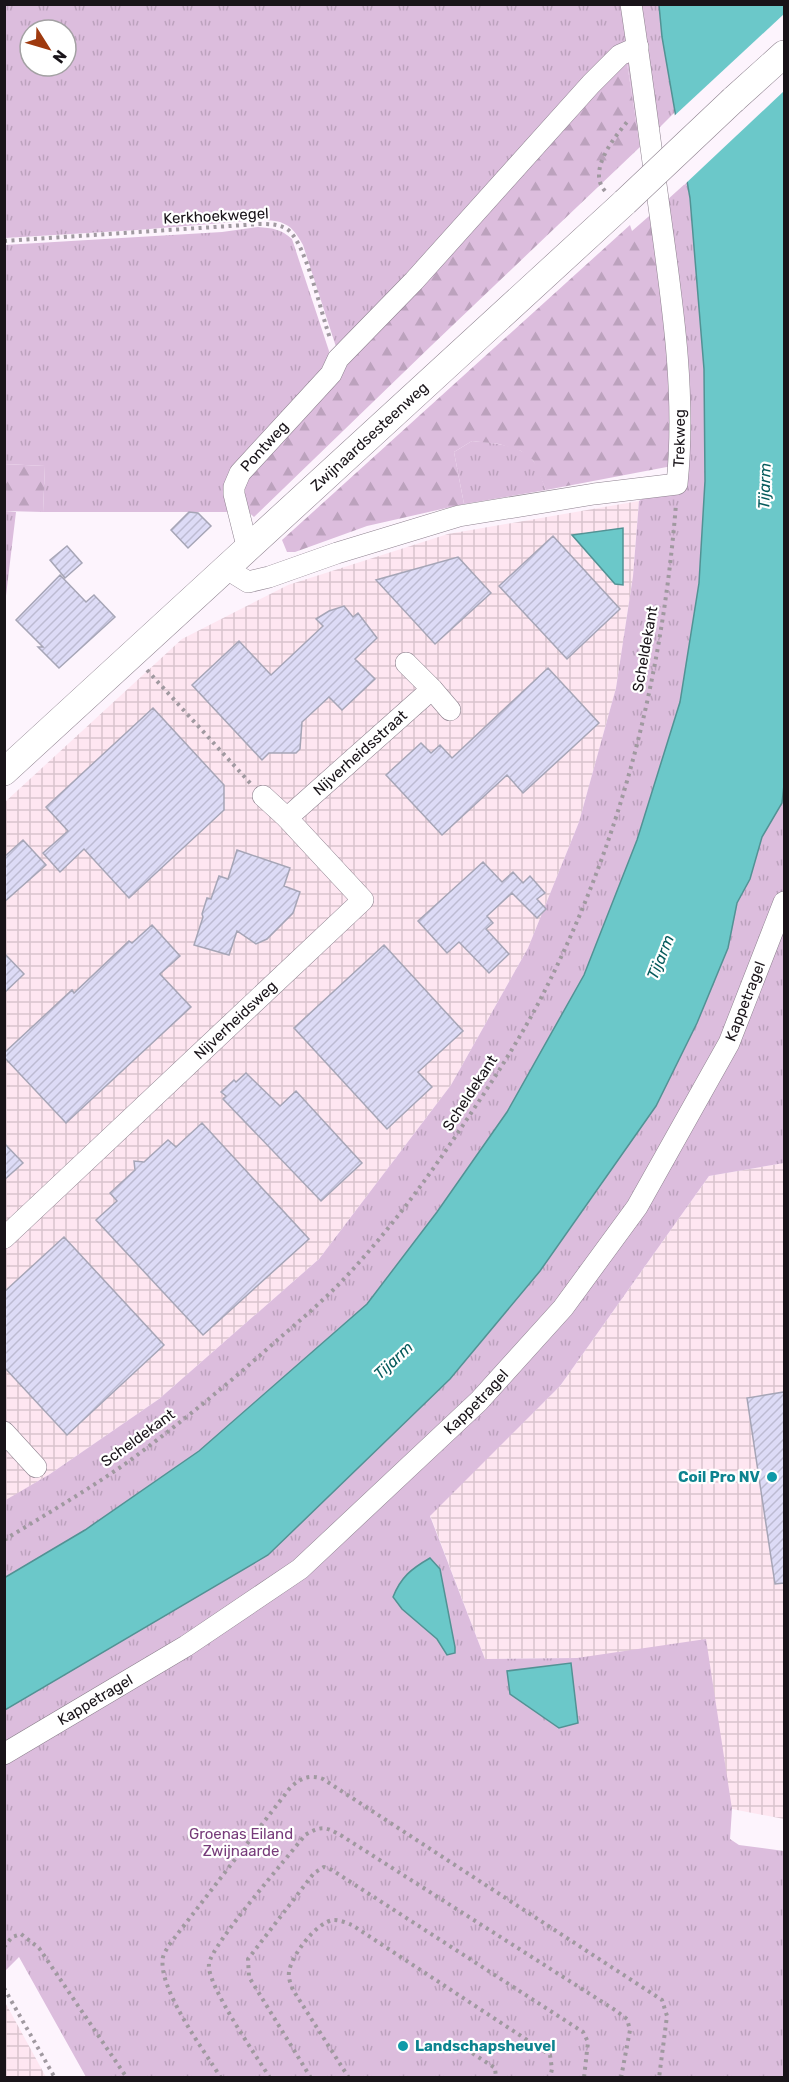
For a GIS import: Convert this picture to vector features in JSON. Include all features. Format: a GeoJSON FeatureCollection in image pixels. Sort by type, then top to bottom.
{"type":"FeatureCollection","features":[{"type":"Feature","properties":{"kind":"main road","name":"Zwijnaardsesteenweg"},"geometry":{"type":"LineString","coordinates":[[4,772],[248,550],[784,54]]}},
{"type":"Feature","properties":{"kind":"street","name":"Trekweg"},"geometry":{"type":"LineString","coordinates":[[227,569],[248,582],[459,516],[594,494],[677,484],[681,429],[671,292],[631,4]]}},
{"type":"Feature","properties":{"kind":"street","name":"Pontweg"},"geometry":{"type":"LineString","coordinates":[[248,550],[234,494],[240,473],[331,374],[338,359],[414,281],[591,84],[620,55],[638,47]]}},
{"type":"Feature","properties":{"kind":"street"},"geometry":{"type":"LineString","coordinates":[[406,663],[450,710]]}},
{"type":"Feature","properties":{"kind":"street","name":"Nijverheidsstraat"},"geometry":{"type":"LineString","coordinates":[[287,818],[432,689]]}},
{"type":"Feature","properties":{"kind":"street","name":"Nijverheidsweg"},"geometry":{"type":"LineString","coordinates":[[4,1238],[363,900],[287,818],[263,796]]}},
{"type":"Feature","properties":{"kind":"street","name":"Kappetragel"},"geometry":{"type":"LineString","coordinates":[[4,1754],[186,1646],[300,1569],[479,1401],[563,1308],[637,1206],[729,1044],[784,902]]}},
{"type":"Feature","properties":{"kind":"street"},"geometry":{"type":"LineString","coordinates":[[4,1432],[36,1467]]}},
{"type":"Feature","properties":{"kind":"path"},"geometry":{"type":"LineString","coordinates":[[622,205],[601,188],[598,180],[602,160],[617,134],[644,98]]}},
{"type":"Feature","properties":{"kind":"path","name":"Kerkhoekwegel"},"geometry":{"type":"LineString","coordinates":[[4,241],[277,224],[289,230],[299,246],[338,359]]}},
{"type":"Feature","properties":{"kind":"path","name":"Scheldekant"},"geometry":{"type":"LineString","coordinates":[[4,1540],[123,1465],[177,1424],[323,1300],[379,1240],[413,1198],[501,1068],[540,999],[577,921],[622,800],[646,713],[660,639],[669,581],[677,484]]}},
{"type":"Feature","properties":{"kind":"path"},"geometry":{"type":"LineString","coordinates":[[132,654],[263,796]]}},
{"type":"Feature","properties":{"kind":"path"},"geometry":{"type":"LineString","coordinates":[[221,2078],[168,1991],[163,1970],[163,1957],[169,1945],[290,1788],[298,1780],[316,1776],[662,2000],[667,2016],[659,2078]]}},
{"type":"Feature","properties":{"kind":"path"},"geometry":{"type":"LineString","coordinates":[[270,2078],[214,1986],[208,1966],[213,1953],[253,1900],[305,1835],[318,1827],[330,1829],[342,1836],[627,2019],[630,2030],[621,2078]]}},
{"type":"Feature","properties":{"kind":"path"},"geometry":{"type":"LineString","coordinates":[[311,2078],[249,1977],[248,1959],[314,1873],[324,1867],[583,2032],[588,2042],[584,2078]]}},
{"type":"Feature","properties":{"kind":"path"},"geometry":{"type":"LineString","coordinates":[[349,2078],[293,1990],[288,1974],[291,1963],[313,1932],[326,1922],[337,1920],[352,1925],[550,2055],[552,2069],[550,2078]]}},
{"type":"Feature","properties":{"kind":"path"},"geometry":{"type":"LineString","coordinates":[[4,1947],[12,1937],[21,1934],[39,1948],[127,2078]]}},
{"type":"Feature","properties":{"kind":"path"},"geometry":{"type":"LineString","coordinates":[[4,1988],[55,2078]]}},
{"type":"Feature","properties":{"kind":"path"},"geometry":{"type":"LineString","coordinates":[[466,2049],[495,2068],[496,2078]]}},
{"type":"Feature","properties":{"kind":"shaded area"},"geometry":{"type":"Polygon","coordinates":[[[639,501],[633,576],[616,688],[579,822],[528,948],[451,1085],[319,1259],[159,1399],[50,1474],[5,1501],[5,802],[182,639],[288,585],[448,534],[639,501]]]}},
{"type":"Feature","properties":{"kind":"shaded area"},"geometry":{"type":"Polygon","coordinates":[[[784,1163],[784,1819],[732,1809],[726,1779],[577,1658],[485,1659],[430,1515],[560,1386],[709,1176],[784,1163]]]}},
{"type":"Feature","properties":{"kind":"shaded area"},"geometry":{"type":"Polygon","coordinates":[[[6,2004],[46,2077],[5,2077],[6,2004]]]}},
{"type":"Feature","properties":{"kind":"green space"},"geometry":{"type":"Polygon","coordinates":[[[5,5],[659,5],[675,112],[640,147],[627,63],[339,356],[303,245],[291,228],[281,222],[260,220],[5,238],[5,5]]]}},
{"type":"Feature","properties":{"kind":"green space"},"geometry":{"type":"Polygon","coordinates":[[[627,63],[640,147],[254,517],[245,509],[241,480],[502,187],[627,63]]]}},
{"type":"Feature","properties":{"kind":"green space"},"geometry":{"type":"Polygon","coordinates":[[[687,182],[704,369],[705,481],[699,583],[680,702],[637,840],[584,975],[507,1112],[437,1212],[367,1304],[199,1451],[85,1530],[5,1578],[4,1501],[50,1474],[159,1399],[319,1259],[451,1085],[528,948],[579,822],[616,688],[633,576],[639,501],[674,480],[656,210],[687,182]]]}},
{"type":"Feature","properties":{"kind":"green space"},"geometry":{"type":"Polygon","coordinates":[[[656,210],[672,371],[672,466],[546,490],[533,460],[521,451],[499,444],[472,441],[454,452],[464,504],[367,526],[295,552],[287,552],[282,540],[630,225],[632,231],[656,210]]]}},
{"type":"Feature","properties":{"kind":"green space"},"geometry":{"type":"Polygon","coordinates":[[[258,227],[276,230],[292,239],[329,351],[328,363],[233,512],[43,512],[45,466],[5,464],[4,245],[222,232],[258,227]]]}},
{"type":"Feature","properties":{"kind":"green space"},"geometry":{"type":"Polygon","coordinates":[[[472,441],[504,445],[526,454],[536,465],[546,490],[464,504],[454,452],[472,441]]]}},
{"type":"Feature","properties":{"kind":"green space"},"geometry":{"type":"Polygon","coordinates":[[[4,464],[45,466],[43,512],[5,511],[4,464]]]}},
{"type":"Feature","properties":{"kind":"green space"},"geometry":{"type":"Polygon","coordinates":[[[5,511],[16,512],[5,604],[5,511]]]}},
{"type":"Feature","properties":{"kind":"green space","name":"Groenas Eiland Zwijnaarde"},"geometry":{"type":"Polygon","coordinates":[[[784,785],[784,1163],[709,1176],[560,1386],[430,1516],[485,1659],[577,1658],[706,1639],[732,1809],[730,1839],[739,1845],[784,1851],[784,2077],[86,2077],[19,1957],[5,1971],[4,1710],[146,1626],[365,1461],[450,1379],[540,1271],[602,1184],[697,1023],[728,948],[737,903],[750,879],[762,837],[782,803],[784,785]],[[440,1569],[393,1597],[402,1609],[437,1639],[447,1655],[455,1653],[440,1569]]]}},
{"type":"Feature","properties":{"kind":"water","name":"Tijarm"},"geometry":{"type":"Polygon","coordinates":[[[659,5],[784,5],[784,785],[782,803],[762,837],[750,879],[737,903],[728,948],[697,1023],[656,1106],[540,1271],[450,1379],[268,1555],[5,1710],[4,1578],[85,1530],[199,1451],[367,1304],[437,1212],[507,1112],[584,975],[637,840],[680,702],[699,583],[705,481],[704,369],[690,198],[662,37],[659,5]]]}},
{"type":"Feature","properties":{"kind":"water"},"geometry":{"type":"Polygon","coordinates":[[[623,528],[623,585],[615,584],[572,535],[623,528]]]}},
{"type":"Feature","properties":{"kind":"water"},"geometry":{"type":"Polygon","coordinates":[[[430,1558],[440,1569],[455,1647],[455,1653],[447,1655],[437,1639],[402,1609],[393,1597],[407,1574],[430,1558]]]}},
{"type":"Feature","properties":{"kind":"water"},"geometry":{"type":"Polygon","coordinates":[[[571,1663],[578,1723],[559,1728],[510,1694],[507,1671],[571,1663]]]}},
{"type":"Feature","properties":{"kind":"pier"},"geometry":{"type":"Polygon","coordinates":[[[784,14],[784,91],[684,185],[673,117],[784,14]]]}},
{"type":"Feature","properties":{"kind":"building"},"geometry":{"type":"Polygon","coordinates":[[[189,512],[198,513],[211,526],[188,548],[171,530],[189,512]]]}},
{"type":"Feature","properties":{"kind":"building"},"geometry":{"type":"Polygon","coordinates":[[[553,536],[620,609],[567,659],[499,586],[553,536]]]}},
{"type":"Feature","properties":{"kind":"building"},"geometry":{"type":"Polygon","coordinates":[[[67,546],[82,563],[65,578],[50,560],[67,546]]]}},
{"type":"Feature","properties":{"kind":"building"},"geometry":{"type":"Polygon","coordinates":[[[458,557],[491,593],[435,644],[376,580],[458,557]]]}},
{"type":"Feature","properties":{"kind":"building"},"geometry":{"type":"Polygon","coordinates":[[[60,575],[86,602],[94,595],[115,617],[59,668],[38,647],[43,647],[16,620],[60,575]]]}},
{"type":"Feature","properties":{"kind":"building"},"geometry":{"type":"Polygon","coordinates":[[[344,606],[353,617],[358,613],[377,638],[355,659],[375,679],[342,710],[329,697],[302,722],[300,749],[296,753],[269,753],[262,760],[192,685],[239,641],[271,675],[323,626],[316,619],[344,606]]]}},
{"type":"Feature","properties":{"kind":"building"},"geometry":{"type":"Polygon","coordinates":[[[548,668],[599,723],[523,793],[507,775],[442,835],[386,775],[421,743],[431,753],[440,745],[452,758],[548,668]]]}},
{"type":"Feature","properties":{"kind":"building"},"geometry":{"type":"Polygon","coordinates":[[[153,708],[224,785],[224,810],[129,898],[84,849],[60,872],[43,853],[68,831],[46,807],[153,708]]]}},
{"type":"Feature","properties":{"kind":"building"},"geometry":{"type":"Polygon","coordinates":[[[23,840],[46,865],[4,902],[4,857],[23,840]]]}},
{"type":"Feature","properties":{"kind":"building"},"geometry":{"type":"Polygon","coordinates":[[[237,850],[290,868],[284,886],[300,892],[293,913],[267,939],[256,944],[237,931],[229,955],[194,945],[207,898],[211,899],[219,876],[228,879],[237,850]]]}},
{"type":"Feature","properties":{"kind":"building"},"geometry":{"type":"Polygon","coordinates":[[[483,862],[502,882],[513,872],[523,883],[530,876],[545,893],[537,899],[546,909],[537,918],[512,893],[487,916],[493,923],[486,929],[509,954],[489,973],[459,942],[447,953],[418,921],[483,862]]]}},
{"type":"Feature","properties":{"kind":"building"},"geometry":{"type":"Polygon","coordinates":[[[152,925],[180,956],[160,974],[191,1007],[66,1123],[4,1057],[4,1053],[72,990],[74,993],[129,941],[132,943],[152,925]]]}},
{"type":"Feature","properties":{"kind":"building"},"geometry":{"type":"Polygon","coordinates":[[[384,945],[463,1031],[418,1072],[432,1087],[387,1129],[294,1028],[384,945]]]}},
{"type":"Feature","properties":{"kind":"building"},"geometry":{"type":"Polygon","coordinates":[[[4,953],[24,974],[4,993],[4,953]]]}},
{"type":"Feature","properties":{"kind":"building"},"geometry":{"type":"Polygon","coordinates":[[[246,1073],[280,1106],[296,1091],[362,1163],[321,1201],[223,1099],[226,1096],[221,1092],[246,1073]]]}},
{"type":"Feature","properties":{"kind":"building"},"geometry":{"type":"Polygon","coordinates":[[[202,1123],[309,1239],[203,1335],[96,1220],[117,1201],[110,1193],[135,1170],[134,1161],[144,1162],[168,1140],[176,1147],[202,1123]]]}},
{"type":"Feature","properties":{"kind":"building"},"geometry":{"type":"Polygon","coordinates":[[[4,1143],[23,1163],[4,1180],[4,1143]]]}},
{"type":"Feature","properties":{"kind":"building"},"geometry":{"type":"Polygon","coordinates":[[[64,1237],[164,1345],[67,1435],[4,1367],[4,1292],[64,1237]]]}},
{"type":"Feature","properties":{"kind":"building","name":"Coil Pro NV"},"geometry":{"type":"Polygon","coordinates":[[[784,1392],[784,1583],[775,1584],[747,1398],[784,1392]]]}},
{"type":"Feature","properties":{"kind":"place","name":"Coil Pro NV"},"geometry":{"type":"Point","coordinates":[772,1477]}},
{"type":"Feature","properties":{"kind":"place","name":"Landschapsheuvel"},"geometry":{"type":"Point","coordinates":[403,2046]}}]}
